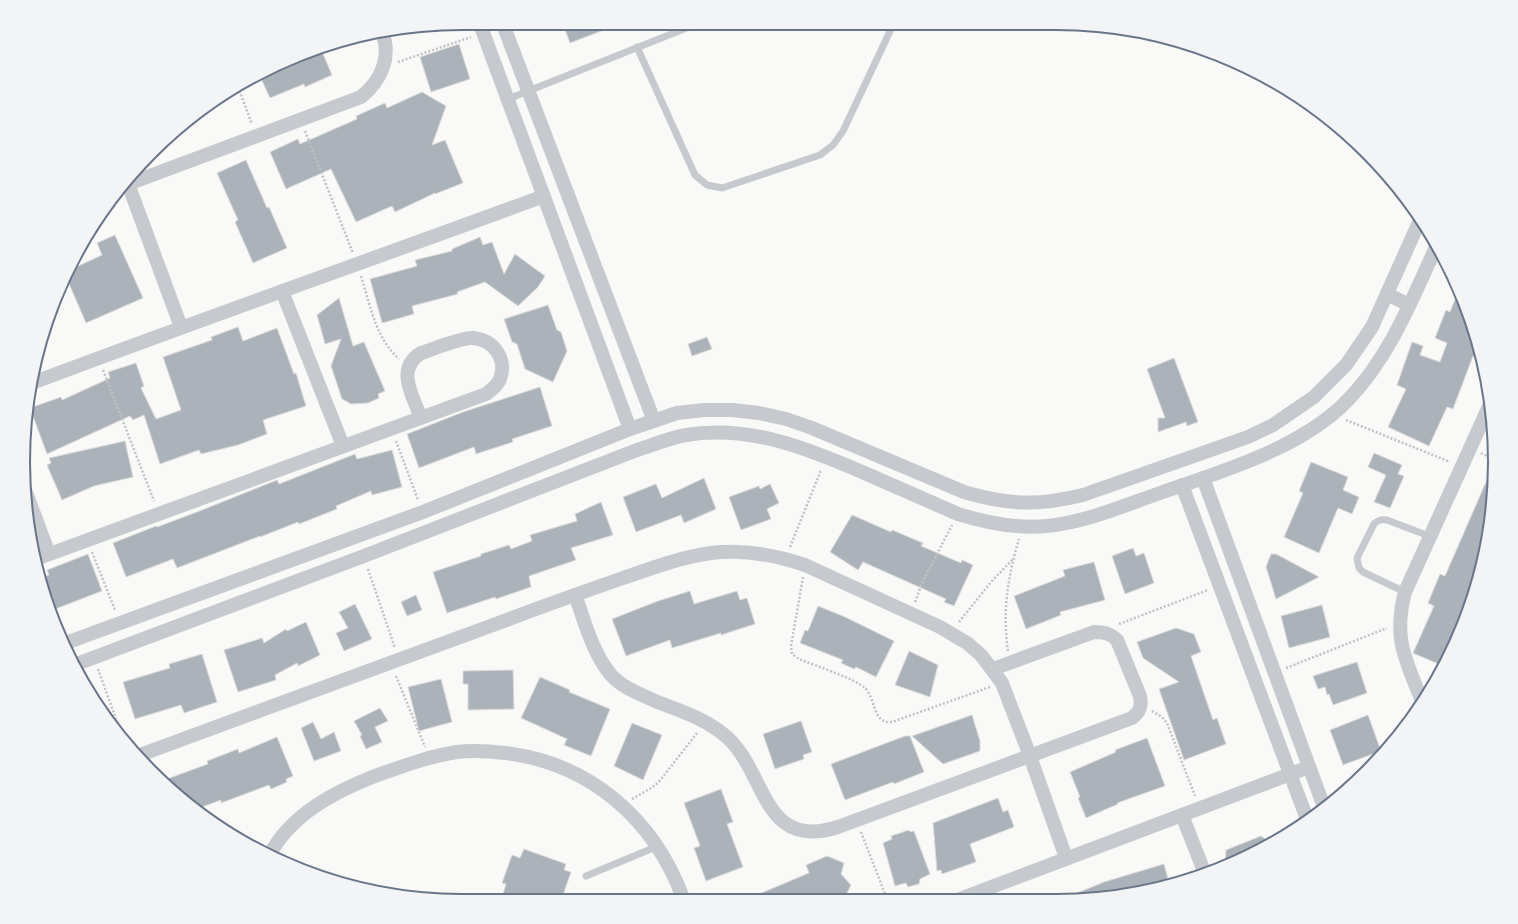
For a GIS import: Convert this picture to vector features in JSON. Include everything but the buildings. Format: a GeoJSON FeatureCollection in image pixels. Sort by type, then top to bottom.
{"type":"FeatureCollection","features":[{"type":"Feature","properties":{"kind":"street"},"geometry":{"type":"LineString","coordinates":[[482,30],[630,429]]}},
{"type":"Feature","properties":{"kind":"street"},"geometry":{"type":"LineString","coordinates":[[505,30],[654,421]]}},
{"type":"Feature","properties":{"kind":"street"},"geometry":{"type":"LineString","coordinates":[[135,180],[361,97],[378,79],[383,68],[386,47],[383,37]]}},
{"type":"Feature","properties":{"kind":"street"},"geometry":{"type":"LineString","coordinates":[[130,186],[181,327]]}},
{"type":"Feature","properties":{"kind":"street"},"geometry":{"type":"LineString","coordinates":[[38,381],[181,327],[544,196]]}},
{"type":"Feature","properties":{"kind":"street"},"geometry":{"type":"LineString","coordinates":[[70,642],[422,512],[630,429],[677,413],[704,410],[732,410],[752,412],[786,419],[812,428],[964,492],[987,499],[1035,503],[1059,501],[1097,490],[1248,437],[1273,425],[1314,397],[1346,365],[1372,327],[1417,226]]}},
{"type":"Feature","properties":{"kind":"street"},"geometry":{"type":"LineString","coordinates":[[80,663],[364,556],[637,450],[659,442],[686,435],[714,433],[742,434],[763,437],[797,446],[827,456],[958,514],[1001,525],[1024,527],[1046,526],[1069,523],[1106,512],[1203,478],[1288,443],[1307,432],[1332,414],[1347,401],[1377,366],[1390,344],[1433,252]]}},
{"type":"Feature","properties":{"kind":"street"},"geometry":{"type":"LineString","coordinates":[[282,291],[343,446]]}},
{"type":"Feature","properties":{"kind":"street"},"geometry":{"type":"LineString","coordinates":[[1387,294],[1408,305]]}},
{"type":"Feature","properties":{"kind":"street"},"geometry":{"type":"LineString","coordinates":[[41,557],[392,428],[421,418],[486,394],[494,388],[499,381],[502,372],[502,363],[499,354],[494,347],[487,341],[478,338],[469,338],[421,353],[416,356],[408,366],[407,379],[421,418]]}},
{"type":"Feature","properties":{"kind":"street"},"geometry":{"type":"LineString","coordinates":[[1420,695],[1403,653],[1399,624],[1400,608],[1404,592],[1485,415]]}},
{"type":"Feature","properties":{"kind":"street"},"geometry":{"type":"LineString","coordinates":[[1203,478],[1322,802]]}},
{"type":"Feature","properties":{"kind":"street"},"geometry":{"type":"LineString","coordinates":[[492,484],[499,504]]}},
{"type":"Feature","properties":{"kind":"street"},"geometry":{"type":"LineString","coordinates":[[1182,485],[1305,815]]}},
{"type":"Feature","properties":{"kind":"street"},"geometry":{"type":"LineString","coordinates":[[1097,490],[1106,512]]}},
{"type":"Feature","properties":{"kind":"street"},"geometry":{"type":"LineString","coordinates":[[33,512],[49,554]]}},
{"type":"Feature","properties":{"kind":"street"},"geometry":{"type":"LineString","coordinates":[[144,754],[575,595],[689,557],[713,553],[737,552],[761,554],[785,558],[805,565],[952,633],[981,655],[1002,683],[1030,756],[1066,858]]}},
{"type":"Feature","properties":{"kind":"street"},"geometry":{"type":"LineString","coordinates":[[575,595],[601,662],[612,676],[626,688],[706,721],[724,734],[739,751],[769,806],[777,816],[786,824],[810,832],[822,832],[856,820],[1132,718],[1137,714],[1142,702],[1116,640],[1112,635],[1100,632],[1094,632],[993,669]]}},
{"type":"Feature","properties":{"kind":"street"},"geometry":{"type":"LineString","coordinates":[[273,850],[290,826],[312,807],[366,780],[430,758],[457,752],[489,751],[520,755],[550,763],[576,774],[600,788],[622,805],[641,824],[658,846],[670,868],[681,894]]}},
{"type":"Feature","properties":{"kind":"street"},"geometry":{"type":"LineString","coordinates":[[973,894],[1309,767]]}},
{"type":"Feature","properties":{"kind":"street"},"geometry":{"type":"LineString","coordinates":[[1182,815],[1203,868]]}},
{"type":"Feature","properties":{"kind":"lane"},"geometry":{"type":"LineString","coordinates":[[508,99],[681,30]]}},
{"type":"Feature","properties":{"kind":"lane"},"geometry":{"type":"LineString","coordinates":[[637,47],[695,175],[707,185],[722,188],[820,155],[833,145],[843,131],[891,30]]}},
{"type":"Feature","properties":{"kind":"lane"},"geometry":{"type":"LineString","coordinates":[[1404,592],[1363,572],[1360,568],[1358,558],[1377,520],[1387,520],[1429,536]]}},
{"type":"Feature","properties":{"kind":"lane"},"geometry":{"type":"LineString","coordinates":[[586,876],[658,846]]}},
{"type":"Feature","properties":{"kind":"path"},"geometry":{"type":"LineString","coordinates":[[383,68],[482,30]]}},
{"type":"Feature","properties":{"kind":"path"},"geometry":{"type":"LineString","coordinates":[[240,92],[256,136]]}},
{"type":"Feature","properties":{"kind":"path"},"geometry":{"type":"LineString","coordinates":[[300,119],[358,264],[378,332],[390,350],[408,366]]}},
{"type":"Feature","properties":{"kind":"path"},"geometry":{"type":"LineString","coordinates":[[98,358],[159,514]]}},
{"type":"Feature","properties":{"kind":"path"},"geometry":{"type":"LineString","coordinates":[[1332,414],[1461,467]]}},
{"type":"Feature","properties":{"kind":"path"},"geometry":{"type":"LineString","coordinates":[[392,428],[422,512]]}},
{"type":"Feature","properties":{"kind":"path"},"geometry":{"type":"LineString","coordinates":[[785,558],[827,456]]}},
{"type":"Feature","properties":{"kind":"path"},"geometry":{"type":"LineString","coordinates":[[911,614],[925,577],[958,514]]}},
{"type":"Feature","properties":{"kind":"path"},"geometry":{"type":"LineString","coordinates":[[1010,663],[1006,637],[1005,611],[1013,559],[1024,527]]}},
{"type":"Feature","properties":{"kind":"path"},"geometry":{"type":"LineString","coordinates":[[88,540],[120,623]]}},
{"type":"Feature","properties":{"kind":"path"},"geometry":{"type":"LineString","coordinates":[[364,556],[394,661],[430,758]]}},
{"type":"Feature","properties":{"kind":"path"},"geometry":{"type":"LineString","coordinates":[[952,633],[990,582],[1013,559]]}},
{"type":"Feature","properties":{"kind":"path"},"geometry":{"type":"LineString","coordinates":[[805,565],[791,646],[792,654],[799,660],[861,685],[870,695],[878,717],[882,721],[892,722],[1002,683]]}},
{"type":"Feature","properties":{"kind":"path"},"geometry":{"type":"LineString","coordinates":[[1100,632],[1220,585]]}},
{"type":"Feature","properties":{"kind":"path"},"geometry":{"type":"LineString","coordinates":[[1274,673],[1399,624]]}},
{"type":"Feature","properties":{"kind":"path"},"geometry":{"type":"LineString","coordinates":[[94,657],[118,723]]}},
{"type":"Feature","properties":{"kind":"path"},"geometry":{"type":"LineString","coordinates":[[1140,709],[1155,712],[1167,723],[1200,808]]}},
{"type":"Feature","properties":{"kind":"path"},"geometry":{"type":"LineString","coordinates":[[622,805],[658,783],[706,721]]}},
{"type":"Feature","properties":{"kind":"path"},"geometry":{"type":"LineString","coordinates":[[856,820],[885,894]]}}]}
